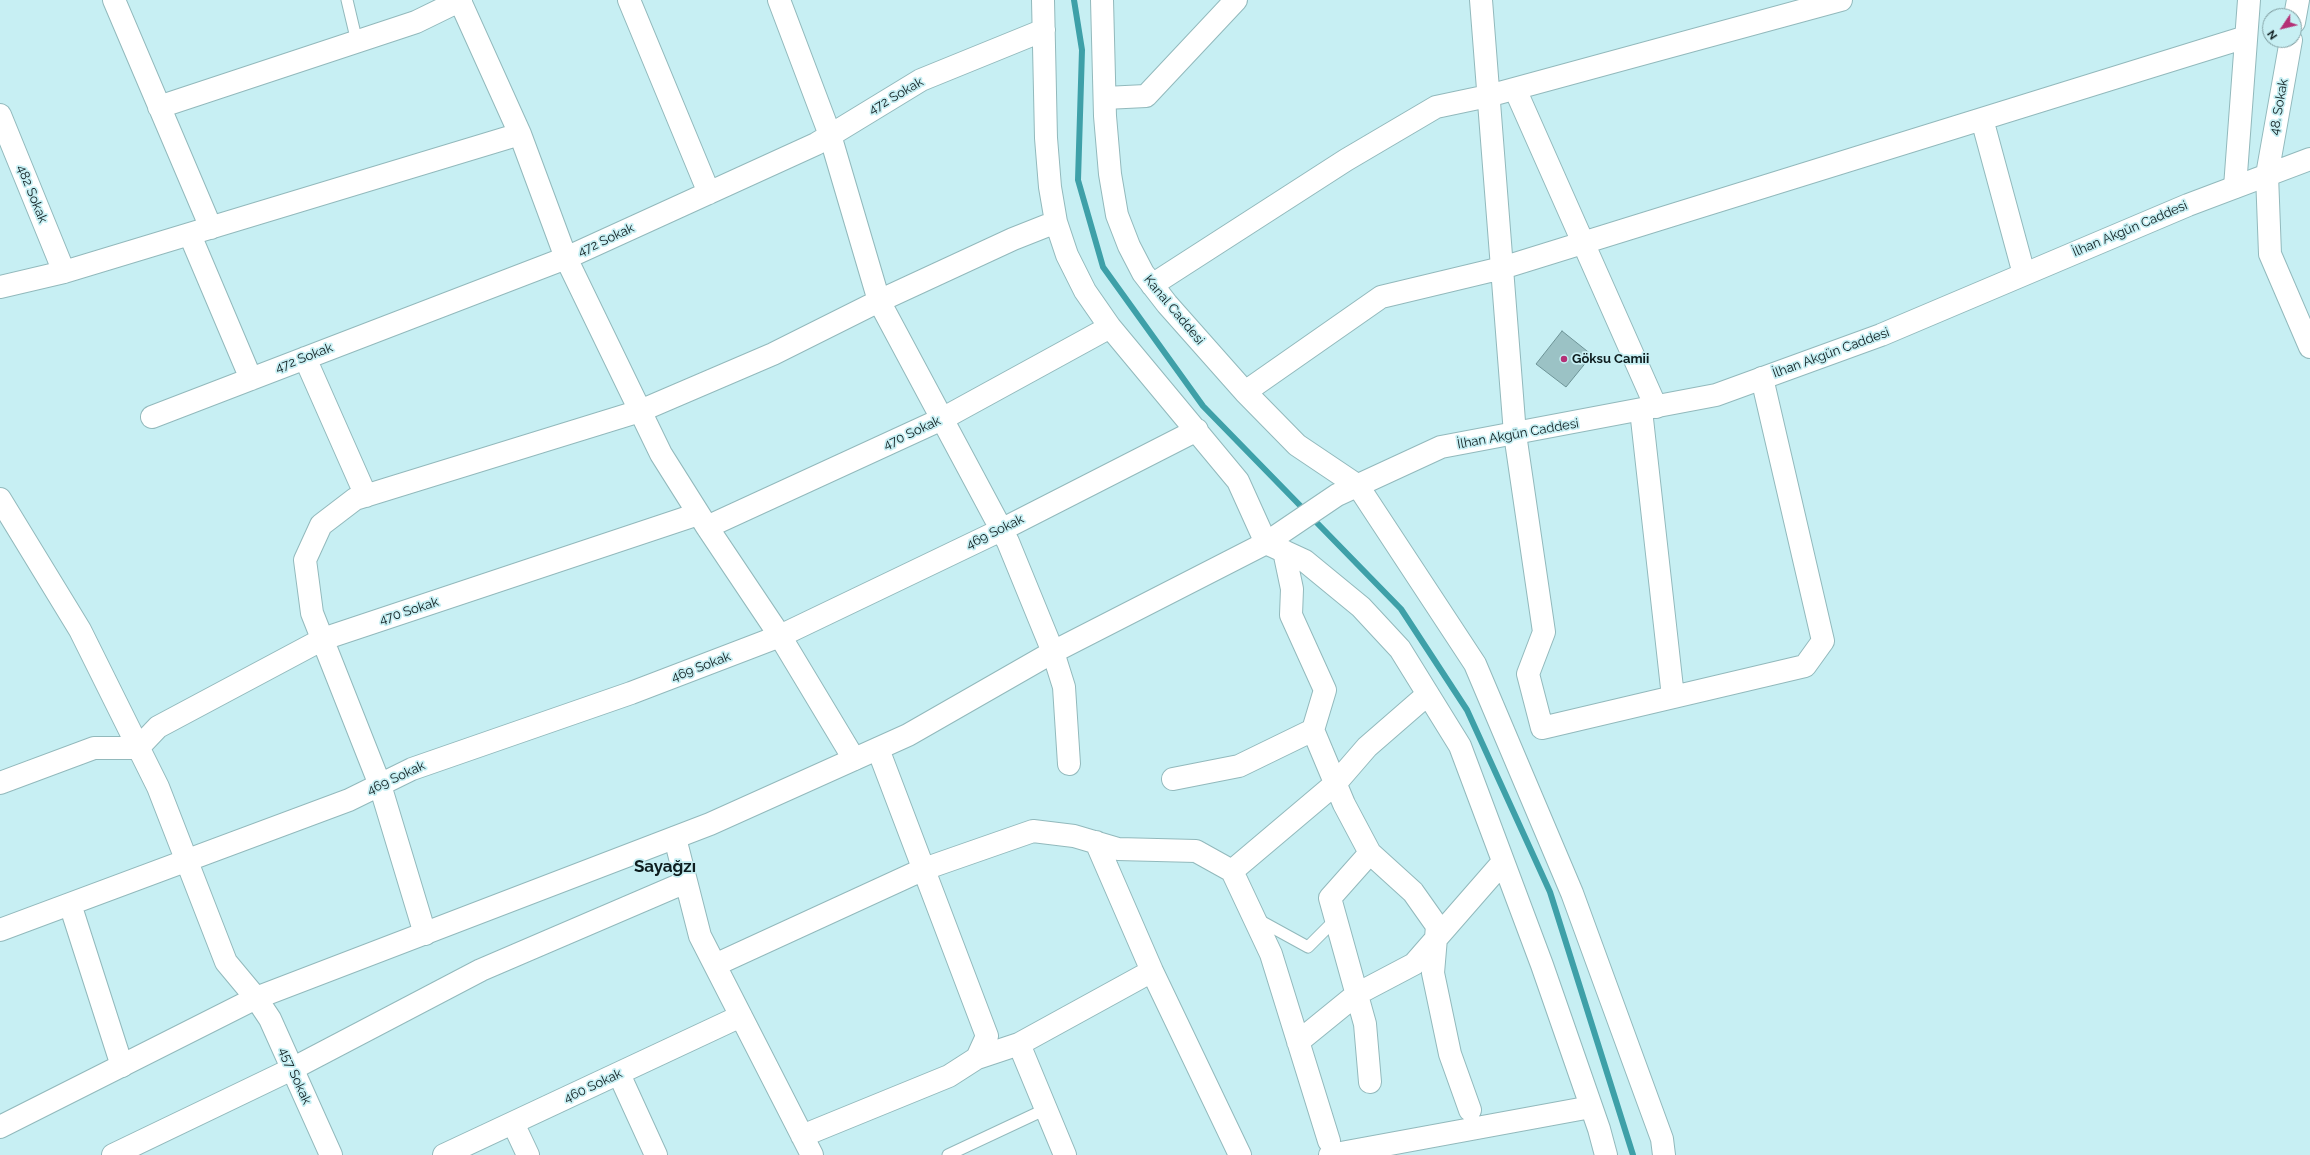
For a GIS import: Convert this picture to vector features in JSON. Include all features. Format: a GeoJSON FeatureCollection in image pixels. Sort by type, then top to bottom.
{"type":"FeatureCollection","features":[{"type":"Feature","properties":{"kind":"street"},"geometry":{"type":"LineString","coordinates":[[114,0],[211,228]]}},
{"type":"Feature","properties":{"kind":"street"},"geometry":{"type":"LineString","coordinates":[[629,0],[708,192]]}},
{"type":"Feature","properties":{"kind":"street"},"geometry":{"type":"LineString","coordinates":[[779,0],[830,135],[879,301],[1001,530],[1053,652],[1064,687],[1069,764]]}},
{"type":"Feature","properties":{"kind":"street"},"geometry":{"type":"LineString","coordinates":[[1043,0],[1046,138],[1050,187],[1056,222],[1067,255],[1085,292],[1110,327],[1238,481],[1278,543],[1292,589],[1291,615],[1325,690],[1313,730],[1335,784],[1370,853],[1413,892],[1436,926],[1433,973],[1450,1054],[1470,1110]]}},
{"type":"Feature","properties":{"kind":"street","name":"Kanal Caddesi"},"geometry":{"type":"LineString","coordinates":[[1102,0],[1105,98],[1110,174],[1117,214],[1128,246],[1143,273],[1152,285],[1245,392],[1297,444],[1358,486]]}},
{"type":"Feature","properties":{"kind":"street"},"geometry":{"type":"LineString","coordinates":[[1105,98],[1146,96],[1236,0]]}},
{"type":"Feature","properties":{"kind":"street"},"geometry":{"type":"LineString","coordinates":[[1481,0],[1515,434],[1544,632],[1528,674],[1542,728],[1805,666],[1823,641],[1762,378]]}},
{"type":"Feature","properties":{"kind":"street"},"geometry":{"type":"LineString","coordinates":[[1152,285],[1346,160],[1436,107],[1515,89],[1841,0]]}},
{"type":"Feature","properties":{"kind":"street"},"geometry":{"type":"LineString","coordinates":[[2235,187],[2249,0]]}},
{"type":"Feature","properties":{"kind":"street"},"geometry":{"type":"LineString","coordinates":[[159,107],[416,22],[460,1],[520,134],[566,258],[660,454],[780,636],[854,759]]}},
{"type":"Feature","properties":{"kind":"street","name":"472 Sokak"},"geometry":{"type":"LineString","coordinates":[[152,417],[566,258],[816,144],[921,80],[1044,30]]}},
{"type":"Feature","properties":{"kind":"street"},"geometry":{"type":"LineString","coordinates":[[1245,392],[1381,297],[1502,268],[2246,37]]}},
{"type":"Feature","properties":{"kind":"street","name":"48. Sokak"},"geometry":{"type":"LineString","coordinates":[[2290,48],[2267,175],[2270,254],[2310,346]]}},
{"type":"Feature","properties":{"kind":"street"},"geometry":{"type":"LineString","coordinates":[[1515,89],[1583,242],[1648,409],[1673,697]]}},
{"type":"Feature","properties":{"kind":"street","name":"482 Sokak"},"geometry":{"type":"LineString","coordinates":[[0,115],[64,272]]}},
{"type":"Feature","properties":{"kind":"street"},"geometry":{"type":"LineString","coordinates":[[1982,119],[2024,274]]}},
{"type":"Feature","properties":{"kind":"street"},"geometry":{"type":"LineString","coordinates":[[0,287],[64,272],[520,134]]}},
{"type":"Feature","properties":{"kind":"street","name":"İlhan Akgün Caddesi"},"geometry":{"type":"LineString","coordinates":[[0,1127],[256,998],[710,824],[908,735],[1053,652],[1278,543],[1337,495],[1441,447],[1716,395],[1881,334],[2188,204],[2310,159]]}},
{"type":"Feature","properties":{"kind":"street"},"geometry":{"type":"LineString","coordinates":[[425,934],[380,784],[312,613],[306,560],[320,525],[355,499],[640,411],[773,354],[879,301],[1013,239],[1056,222]]}},
{"type":"Feature","properties":{"kind":"street"},"geometry":{"type":"LineString","coordinates":[[190,234],[252,379]]}},
{"type":"Feature","properties":{"kind":"street","name":"470 Sokak"},"geometry":{"type":"LineString","coordinates":[[138,748],[158,727],[323,639],[703,521],[942,419],[1110,327]]}},
{"type":"Feature","properties":{"kind":"street"},"geometry":{"type":"LineString","coordinates":[[305,358],[366,496]]}},
{"type":"Feature","properties":{"kind":"street","name":"469 Sokak"},"geometry":{"type":"LineString","coordinates":[[0,930],[349,800],[412,769],[631,693],[780,636],[1001,530],[1197,430]]}},
{"type":"Feature","properties":{"kind":"street"},"geometry":{"type":"LineString","coordinates":[[1358,486],[1474,664],[1572,893],[1662,1139],[1664,1155]]}},
{"type":"Feature","properties":{"kind":"street","name":"457 Sokak"},"geometry":{"type":"LineString","coordinates":[[0,499],[80,630],[158,787],[226,962],[256,998],[270,1019],[331,1155]]}},
{"type":"Feature","properties":{"kind":"street"},"geometry":{"type":"LineString","coordinates":[[1278,543],[1305,561],[1361,607],[1400,649],[1460,746],[1542,964],[1591,1106],[1606,1155]]}},
{"type":"Feature","properties":{"kind":"street"},"geometry":{"type":"LineString","coordinates":[[1232,871],[1335,784],[1367,747],[1428,694]]}},
{"type":"Feature","properties":{"kind":"street"},"geometry":{"type":"LineString","coordinates":[[1172,779],[1239,766],[1313,730]]}},
{"type":"Feature","properties":{"kind":"street"},"geometry":{"type":"LineString","coordinates":[[0,783],[94,748],[138,748]]}},
{"type":"Feature","properties":{"kind":"street"},"geometry":{"type":"LineString","coordinates":[[878,749],[987,1036],[977,1058]]}},
{"type":"Feature","properties":{"kind":"street"},"geometry":{"type":"LineString","coordinates":[[715,964],[924,869],[1033,831],[1074,836],[1118,849],[1196,851],[1232,871],[1271,954],[1330,1148],[1591,1106]]}},
{"type":"Feature","properties":{"kind":"street"},"geometry":{"type":"LineString","coordinates":[[675,838],[700,936],[807,1146],[950,1076],[977,1058],[1019,1044],[1152,971]]}},
{"type":"Feature","properties":{"kind":"street"},"geometry":{"type":"LineString","coordinates":[[1096,842],[1152,971],[1240,1155]]}},
{"type":"Feature","properties":{"kind":"street"},"geometry":{"type":"LineString","coordinates":[[1370,853],[1330,898],[1365,1024],[1370,1082]]}},
{"type":"Feature","properties":{"kind":"street"},"geometry":{"type":"LineString","coordinates":[[1298,1042],[1356,994],[1414,964],[1436,941],[1503,862]]}},
{"type":"Feature","properties":{"kind":"street"},"geometry":{"type":"LineString","coordinates":[[113,1155],[292,1069],[481,970],[686,882]]}},
{"type":"Feature","properties":{"kind":"street"},"geometry":{"type":"LineString","coordinates":[[70,904],[122,1066]]}},
{"type":"Feature","properties":{"kind":"street","name":"460 Sokak"},"geometry":{"type":"LineString","coordinates":[[444,1155],[741,1016]]}},
{"type":"Feature","properties":{"kind":"street"},"geometry":{"type":"LineString","coordinates":[[1019,1044],[1065,1155]]}},
{"type":"Feature","properties":{"kind":"street"},"geometry":{"type":"LineString","coordinates":[[619,1074],[656,1155]]}},
{"type":"Feature","properties":{"kind":"street"},"geometry":{"type":"LineString","coordinates":[[513,1123],[528,1155]]}},
{"type":"Feature","properties":{"kind":"lane"},"geometry":{"type":"LineString","coordinates":[[347,0],[357,42]]}},
{"type":"Feature","properties":{"kind":"lane"},"geometry":{"type":"LineString","coordinates":[[1253,916],[1308,947],[1336,919]]}},
{"type":"Feature","properties":{"kind":"lane"},"geometry":{"type":"LineString","coordinates":[[948,1155],[1046,1109]]}},
{"type":"Feature","properties":{"kind":"building","name":"Göksu Camii"},"geometry":{"type":"Polygon","coordinates":[[[1562,331],[1592,355],[1566,387],[1536,364],[1562,331]]]}},
{"type":"Feature","properties":{"kind":"waterway"},"geometry":{"type":"LineString","coordinates":[[1074,0],[1082,50],[1078,180],[1103,267],[1203,406],[1401,609],[1467,710],[1550,892],[1633,1155]]}},
{"type":"Feature","properties":{"kind":"place","name":"Göksu Camii"},"geometry":{"type":"Point","coordinates":[1564,359]}},
{"type":"Feature","properties":{"kind":"district","name":"Sayağzı"},"geometry":{"type":"Point","coordinates":[665,867]}}]}
